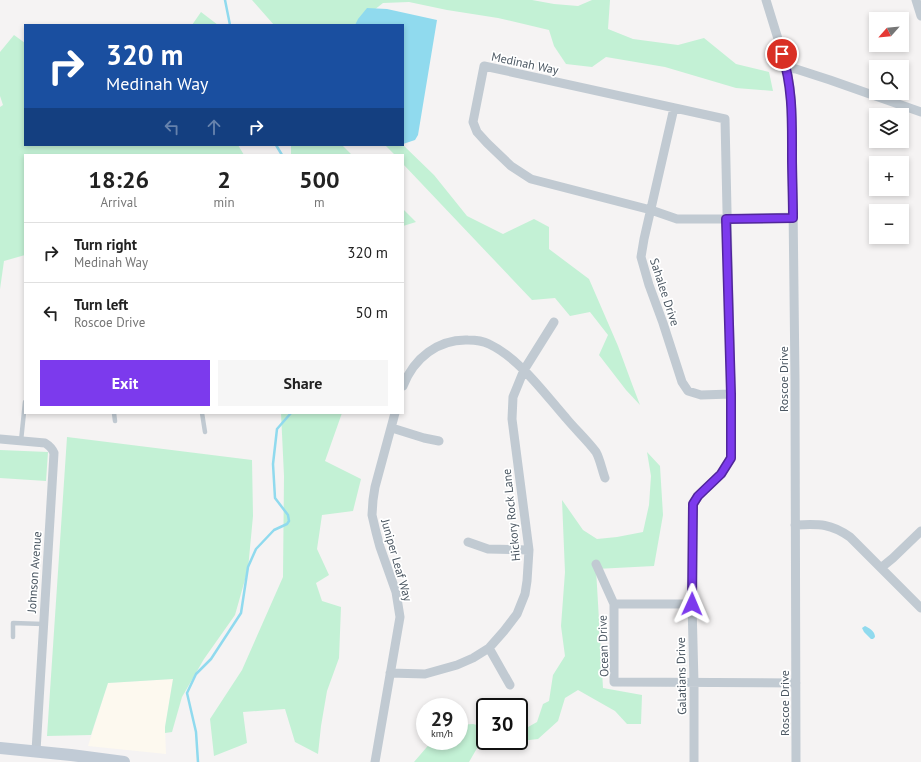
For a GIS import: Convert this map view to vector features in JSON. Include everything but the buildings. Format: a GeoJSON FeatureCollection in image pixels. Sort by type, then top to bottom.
{"type":"FeatureCollection","features":[{"type":"Feature","properties":{"kind":"main road"},"geometry":{"type":"LineString","coordinates":[[0,748],[36,751],[70,758],[124,762]]}},
{"type":"Feature","properties":{"kind":"street","name":"Roscoe Drive"},"geometry":{"type":"LineString","coordinates":[[766,0],[787,68],[792,117],[795,379],[796,762]]}},
{"type":"Feature","properties":{"kind":"street"},"geometry":{"type":"LineString","coordinates":[[916,0],[921,16]]}},
{"type":"Feature","properties":{"kind":"street","name":"Medinah Way"},"geometry":{"type":"LineString","coordinates":[[726,219],[725,119],[484,66],[473,122],[477,132],[511,166],[531,179],[677,218],[726,219],[793,218]]}},
{"type":"Feature","properties":{"kind":"street"},"geometry":{"type":"LineString","coordinates":[[787,68],[816,76],[921,112]]}},
{"type":"Feature","properties":{"kind":"street","name":"Sahalee Drive"},"geometry":{"type":"LineString","coordinates":[[674,108],[641,257],[682,382],[688,391],[700,395],[731,394]]}},
{"type":"Feature","properties":{"kind":"street","name":"Galatians Drive"},"geometry":{"type":"LineString","coordinates":[[694,762],[692,604],[693,504],[698,496],[721,474],[731,458],[731,394],[726,219]]}},
{"type":"Feature","properties":{"kind":"street","name":"Hickory Rock Lane"},"geometry":{"type":"LineString","coordinates":[[390,673],[425,674],[457,665],[473,658],[489,648],[516,614],[525,594],[529,550],[512,419],[513,397],[524,370],[554,322]]}},
{"type":"Feature","properties":{"kind":"street"},"geometry":{"type":"LineString","coordinates":[[404,383],[414,366],[432,349],[444,343],[454,340],[473,340],[488,344],[510,356],[524,370],[596,453],[605,478]]}},
{"type":"Feature","properties":{"kind":"street","name":"Juniper Leaf Way"},"geometry":{"type":"LineString","coordinates":[[375,762],[400,617],[396,592],[380,547],[372,516],[373,500],[395,414]]}},
{"type":"Feature","properties":{"kind":"street"},"geometry":{"type":"LineString","coordinates":[[392,428],[439,442]]}},
{"type":"Feature","properties":{"kind":"street","name":"Johnson Avenue"},"geometry":{"type":"LineString","coordinates":[[0,439],[45,443],[49,445],[54,453],[36,751]]}},
{"type":"Feature","properties":{"kind":"street"},"geometry":{"type":"LineString","coordinates":[[795,525],[823,524],[840,530],[850,537],[921,608]]}},
{"type":"Feature","properties":{"kind":"street"},"geometry":{"type":"LineString","coordinates":[[882,568],[921,531]]}},
{"type":"Feature","properties":{"kind":"street"},"geometry":{"type":"LineString","coordinates":[[468,542],[488,550],[529,550]]}},
{"type":"Feature","properties":{"kind":"street"},"geometry":{"type":"LineString","coordinates":[[596,564],[614,604]]}},
{"type":"Feature","properties":{"kind":"street","name":"Ocean Drive"},"geometry":{"type":"LineString","coordinates":[[692,604],[614,604],[614,682],[796,683]]}},
{"type":"Feature","properties":{"kind":"street"},"geometry":{"type":"LineString","coordinates":[[489,648],[510,685]]}},
{"type":"Feature","properties":{"kind":"lane"},"geometry":{"type":"LineString","coordinates":[[21,441],[24,412]]}},
{"type":"Feature","properties":{"kind":"lane"},"geometry":{"type":"LineString","coordinates":[[114,414],[115,421]]}},
{"type":"Feature","properties":{"kind":"lane"},"geometry":{"type":"LineString","coordinates":[[202,414],[205,432]]}},
{"type":"Feature","properties":{"kind":"lane"},"geometry":{"type":"LineString","coordinates":[[13,637],[14,622],[43,624]]}},
{"type":"Feature","properties":{"kind":"shaded area"},"geometry":{"type":"Polygon","coordinates":[[[173,679],[165,727],[166,754],[88,746],[108,683],[173,679]]]}},
{"type":"Feature","properties":{"kind":"green space"},"geometry":{"type":"Polygon","coordinates":[[[252,0],[532,0],[578,6],[592,0],[610,0],[608,29],[633,39],[678,45],[704,38],[736,64],[769,72],[773,91],[736,88],[665,67],[606,57],[592,67],[566,64],[554,46],[549,30],[498,18],[409,2],[383,3],[356,24],[273,24],[252,0]]]}},
{"type":"Feature","properties":{"kind":"green space"},"geometry":{"type":"Polygon","coordinates":[[[201,12],[217,24],[193,24],[201,12]]]}},
{"type":"Feature","properties":{"kind":"green space"},"geometry":{"type":"Polygon","coordinates":[[[14,35],[24,42],[24,146],[239,146],[243,154],[24,154],[24,255],[4,261],[0,289],[0,107],[3,105],[0,96],[0,52],[14,35]]]}},
{"type":"Feature","properties":{"kind":"green space"},"geometry":{"type":"Polygon","coordinates":[[[291,146],[343,146],[351,154],[291,154],[291,146]]]}},
{"type":"Feature","properties":{"kind":"green space"},"geometry":{"type":"Polygon","coordinates":[[[386,146],[404,146],[434,175],[467,216],[503,234],[534,219],[549,227],[549,249],[589,279],[618,346],[640,405],[626,390],[599,355],[608,335],[590,312],[570,316],[555,298],[532,300],[404,165],[404,154],[394,154],[386,146]]]}},
{"type":"Feature","properties":{"kind":"green space"},"geometry":{"type":"Polygon","coordinates":[[[404,210],[416,222],[404,226],[404,210]]]}},
{"type":"Feature","properties":{"kind":"green space"},"geometry":{"type":"Polygon","coordinates":[[[281,414],[342,414],[325,461],[361,479],[353,511],[322,515],[317,549],[329,575],[316,583],[322,601],[341,607],[339,658],[327,691],[318,754],[295,742],[285,709],[243,712],[247,743],[214,756],[210,719],[242,670],[283,577],[284,476],[281,414]]]}},
{"type":"Feature","properties":{"kind":"green space"},"geometry":{"type":"Polygon","coordinates":[[[67,437],[252,460],[253,516],[248,569],[235,615],[204,659],[182,697],[172,732],[165,733],[165,727],[173,679],[108,683],[91,735],[47,736],[67,437]]]}},
{"type":"Feature","properties":{"kind":"green space"},"geometry":{"type":"Polygon","coordinates":[[[0,450],[48,452],[46,481],[0,478],[0,450]]]}},
{"type":"Feature","properties":{"kind":"green space"},"geometry":{"type":"Polygon","coordinates":[[[647,452],[660,466],[663,515],[654,566],[596,569],[603,688],[642,695],[641,724],[627,724],[615,711],[578,690],[565,698],[558,721],[538,739],[528,740],[528,727],[537,722],[543,704],[549,701],[553,675],[565,656],[561,626],[565,572],[562,500],[583,530],[597,539],[643,532],[649,505],[651,476],[647,452]]]}},
{"type":"Feature","properties":{"kind":"green space"},"geometry":{"type":"Polygon","coordinates":[[[468,724],[476,725],[476,750],[469,762],[414,762],[424,750],[468,750],[468,724]]]}},
{"type":"Feature","properties":{"kind":"water"},"geometry":{"type":"Polygon","coordinates":[[[367,8],[387,9],[437,20],[418,135],[415,140],[404,144],[404,24],[356,24],[367,8]]]}},
{"type":"Feature","properties":{"kind":"water"},"geometry":{"type":"Polygon","coordinates":[[[865,626],[874,633],[875,637],[873,639],[871,639],[864,632],[862,628],[865,626]]]}},
{"type":"Feature","properties":{"kind":"waterway"},"geometry":{"type":"LineString","coordinates":[[225,0],[230,24]]}},
{"type":"Feature","properties":{"kind":"waterway"},"geometry":{"type":"LineString","coordinates":[[277,146],[281,154]]}},
{"type":"Feature","properties":{"kind":"waterway"},"geometry":{"type":"LineString","coordinates":[[198,762],[196,732],[187,693],[196,674],[211,659],[241,613],[248,567],[256,549],[274,530],[287,524],[289,521],[288,515],[275,498],[273,464],[277,429],[290,414]]}},
{"type":"Feature","properties":{"kind":"route"},"geometry":{"type":"LineString","coordinates":[[692,604],[693,504],[698,496],[721,474],[731,458],[731,394],[726,219],[793,218],[791,97],[787,68],[782,54]]}}]}
